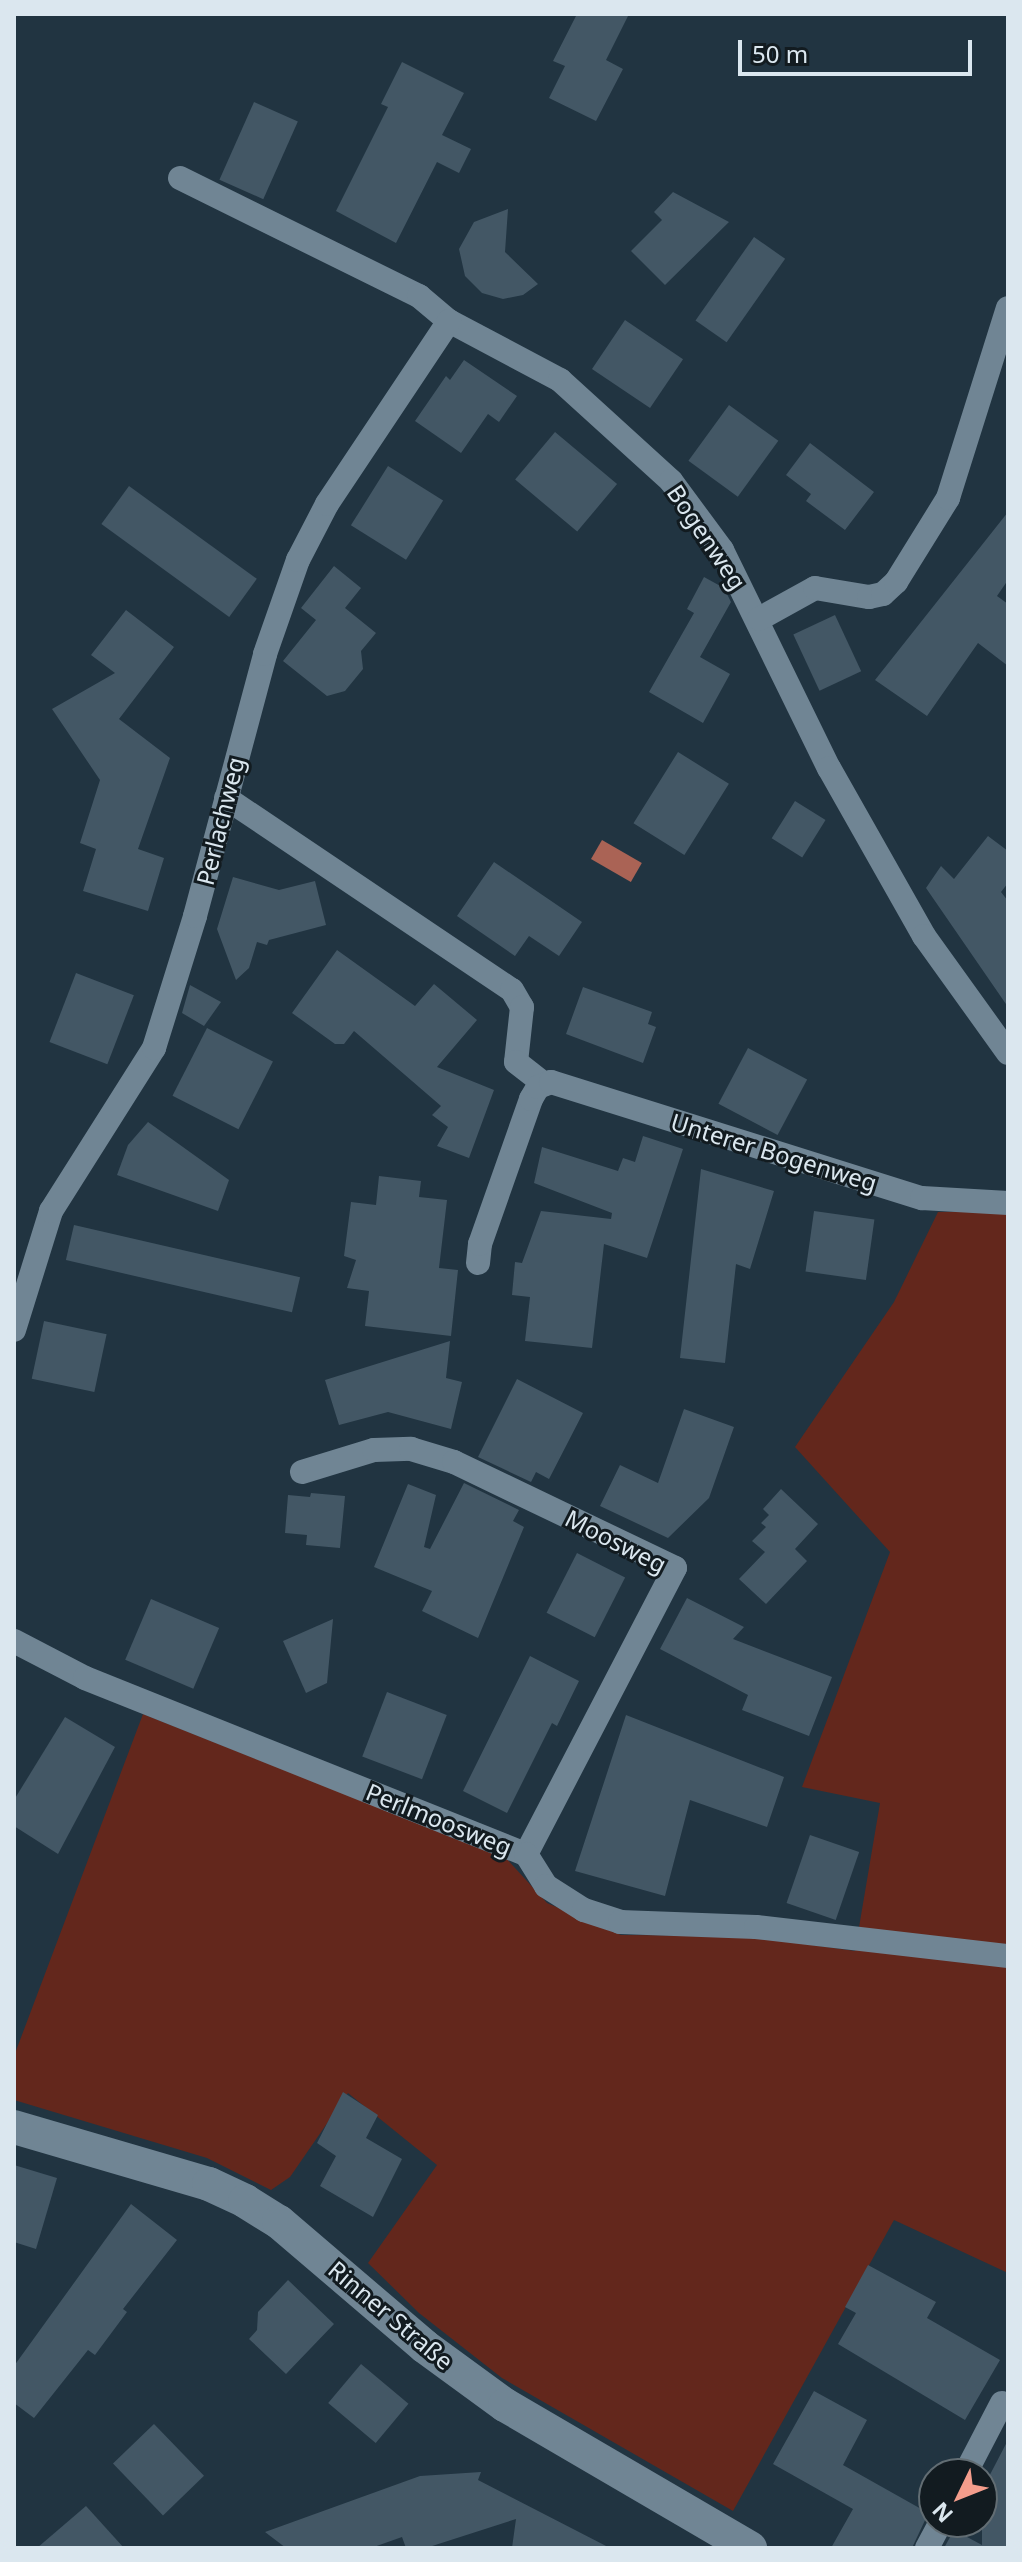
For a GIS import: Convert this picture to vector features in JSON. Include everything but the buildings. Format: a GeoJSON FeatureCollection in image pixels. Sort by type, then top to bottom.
{"type":"FeatureCollection","features":[{"type":"Feature","properties":{"kind":"main road","name":"Rinner Straße"},"geometry":{"type":"LineString","coordinates":[[14,2127],[209,2184],[245,2201],[292,2232],[424,2346],[505,2405],[750,2548]]}},
{"type":"Feature","properties":{"kind":"street","name":"Bogenweg"},"geometry":{"type":"LineString","coordinates":[[180,178],[419,296],[449,321],[560,380],[619,429],[687,501],[722,550],[759,619],[829,768],[890,878],[924,936],[1008,1053]]}},
{"type":"Feature","properties":{"kind":"street"},"geometry":{"type":"LineString","coordinates":[[759,619],[815,588],[869,597],[883,594],[896,582],[948,498],[1008,308]]}},
{"type":"Feature","properties":{"kind":"street","name":"Perlachweg"},"geometry":{"type":"LineString","coordinates":[[14,1330],[51,1211],[154,1048],[265,654],[298,560],[327,504],[449,321]]}},
{"type":"Feature","properties":{"kind":"street","name":"Unterer Bogenweg"},"geometry":{"type":"LineString","coordinates":[[226,798],[512,990],[522,1007],[516,1062],[544,1084],[922,1198],[1008,1203]]}},
{"type":"Feature","properties":{"kind":"street"},"geometry":{"type":"LineString","coordinates":[[478,1263],[531,1099],[544,1084]]}},
{"type":"Feature","properties":{"kind":"street","name":"Moosweg"},"geometry":{"type":"LineString","coordinates":[[302,1472],[374,1450],[411,1449],[454,1462],[675,1568],[526,1854]]}},
{"type":"Feature","properties":{"kind":"street","name":"Perlmoosweg"},"geometry":{"type":"LineString","coordinates":[[14,1641],[85,1678],[526,1854],[546,1886],[563,1899],[620,1922],[756,1927],[1008,1956]]}},
{"type":"Feature","properties":{"kind":"street"},"geometry":{"type":"LineString","coordinates":[[973,2458],[1002,2403]]}},
{"type":"Feature","properties":{"kind":"shaded area"},"geometry":{"type":"Polygon","coordinates":[[[602,840],[642,863],[631,882],[591,859],[602,840]]]}},
{"type":"Feature","properties":{"kind":"shaded area"},"geometry":{"type":"Polygon","coordinates":[[[1008,1211],[1008,2273],[894,2220],[733,2511],[502,2378],[419,2313],[368,2263],[437,2165],[348,2093],[290,2177],[271,2190],[207,2158],[14,2100],[14,2056],[143,1714],[505,1857],[547,1903],[621,1935],[747,1936],[855,1951],[880,1803],[802,1787],[890,1552],[795,1447],[894,1302],[938,1212],[1008,1211]]]}}]}
